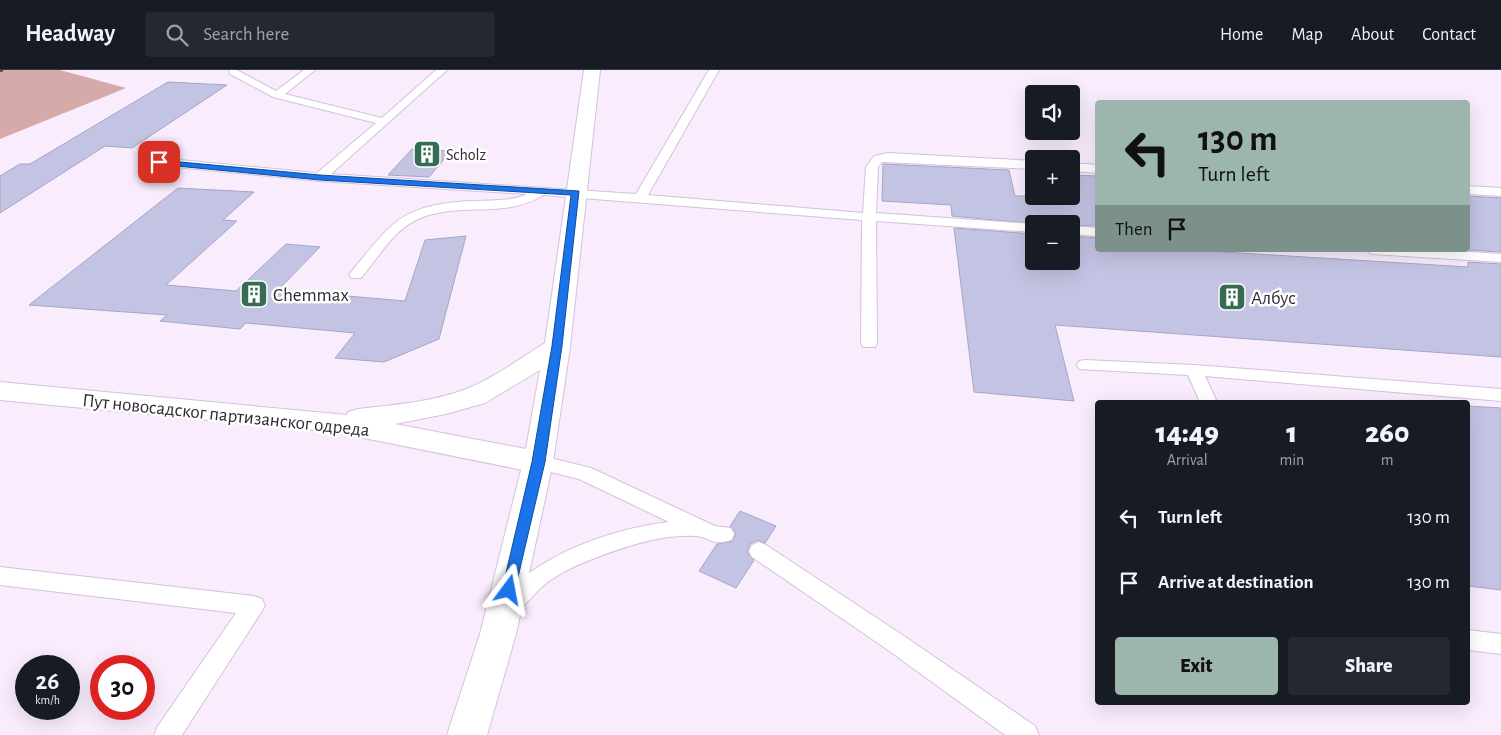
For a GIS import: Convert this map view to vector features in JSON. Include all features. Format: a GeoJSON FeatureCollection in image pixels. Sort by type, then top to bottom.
{"type":"FeatureCollection","features":[{"type":"Feature","properties":{"kind":"street"},"geometry":{"type":"LineString","coordinates":[[467,735],[483,687],[505,608],[538,462],[557,346],[592,70]]}},
{"type":"Feature","properties":{"kind":"street"},"geometry":{"type":"LineString","coordinates":[[334,422],[395,414],[475,396],[516,373],[557,346]]}},
{"type":"Feature","properties":{"kind":"street","name":"Пут новосадског партизанског одреда"},"geometry":{"type":"LineString","coordinates":[[0,391],[334,422],[538,462]]}},
{"type":"Feature","properties":{"kind":"lane"},"geometry":{"type":"LineString","coordinates":[[278,95],[310,70]]}},
{"type":"Feature","properties":{"kind":"lane"},"geometry":{"type":"LineString","coordinates":[[320,177],[442,70]]}},
{"type":"Feature","properties":{"kind":"lane"},"geometry":{"type":"LineString","coordinates":[[640,198],[714,70]]}},
{"type":"Feature","properties":{"kind":"lane"},"geometry":{"type":"LineString","coordinates":[[233,72],[278,95],[384,122]]}},
{"type":"Feature","properties":{"kind":"lane"},"geometry":{"type":"LineString","coordinates":[[869,343],[868,217],[872,166],[878,159],[888,156],[1025,164]]}},
{"type":"Feature","properties":{"kind":"lane"},"geometry":{"type":"LineString","coordinates":[[159,162],[320,177],[576,193],[868,217],[1025,227]]}},
{"type":"Feature","properties":{"kind":"lane"},"geometry":{"type":"LineString","coordinates":[[1080,168],[1095,169]]}},
{"type":"Feature","properties":{"kind":"lane"},"geometry":{"type":"LineString","coordinates":[[1470,190],[1501,192]]}},
{"type":"Feature","properties":{"kind":"lane"},"geometry":{"type":"LineString","coordinates":[[356,275],[398,226],[410,216],[426,210],[517,203],[531,198],[540,191]]}},
{"type":"Feature","properties":{"kind":"lane"},"geometry":{"type":"LineString","coordinates":[[1080,231],[1095,232]]}},
{"type":"Feature","properties":{"kind":"lane"},"geometry":{"type":"LineString","coordinates":[[1404,252],[1501,258]]}},
{"type":"Feature","properties":{"kind":"lane"},"geometry":{"type":"LineString","coordinates":[[1085,365],[1194,370],[1501,395]]}},
{"type":"Feature","properties":{"kind":"lane"},"geometry":{"type":"LineString","coordinates":[[1194,370],[1207,400]]}},
{"type":"Feature","properties":{"kind":"lane"},"geometry":{"type":"LineString","coordinates":[[538,462],[584,473],[713,534],[724,534]]}},
{"type":"Feature","properties":{"kind":"lane"},"geometry":{"type":"LineString","coordinates":[[505,608],[536,579],[567,560],[619,540],[645,534],[699,527]]}},
{"type":"Feature","properties":{"kind":"lane"},"geometry":{"type":"LineString","coordinates":[[759,552],[896,643],[1026,735]]}},
{"type":"Feature","properties":{"kind":"lane"},"geometry":{"type":"LineString","coordinates":[[0,576],[254,606],[168,735]]}},
{"type":"Feature","properties":{"kind":"lane"},"geometry":{"type":"LineString","coordinates":[[1470,640],[1501,644]]}},
{"type":"Feature","properties":{"kind":"shaded area"},"geometry":{"type":"Polygon","coordinates":[[[0,70],[60,70],[126,88],[0,139],[0,70]]]}},
{"type":"Feature","properties":{"kind":"building"},"geometry":{"type":"Polygon","coordinates":[[[168,82],[227,85],[132,148],[105,146],[0,213],[0,176],[20,164],[30,164],[168,82]]]}},
{"type":"Feature","properties":{"kind":"building"},"geometry":{"type":"Polygon","coordinates":[[[412,149],[451,151],[429,177],[388,175],[412,149]]]}},
{"type":"Feature","properties":{"kind":"building"},"geometry":{"type":"Polygon","coordinates":[[[883,164],[1009,170],[1015,196],[1025,196],[1025,205],[1080,205],[1080,175],[1095,176],[1095,226],[1080,225],[1080,215],[1025,215],[1025,223],[952,216],[951,205],[882,201],[883,164]]]}},
{"type":"Feature","properties":{"kind":"building"},"geometry":{"type":"Polygon","coordinates":[[[178,188],[254,192],[223,220],[237,221],[166,285],[236,291],[286,244],[320,247],[278,290],[405,301],[425,240],[466,236],[439,339],[384,362],[335,358],[355,333],[246,323],[240,329],[160,321],[167,315],[29,305],[178,188]]]}},
{"type":"Feature","properties":{"kind":"building"},"geometry":{"type":"Polygon","coordinates":[[[1470,196],[1501,198],[1501,252],[1470,250],[1470,196]]]}},
{"type":"Feature","properties":{"kind":"building","name":"Албус"},"geometry":{"type":"Polygon","coordinates":[[[954,228],[1025,233],[1025,270],[1080,270],[1080,237],[1095,238],[1095,252],[1224,252],[1468,267],[1468,262],[1501,264],[1501,357],[1055,325],[1074,401],[974,392],[954,228]]]}},
{"type":"Feature","properties":{"kind":"building"},"geometry":{"type":"Polygon","coordinates":[[[1470,406],[1501,408],[1501,590],[1470,586],[1470,406]]]}},
{"type":"Feature","properties":{"kind":"building"},"geometry":{"type":"Polygon","coordinates":[[[740,511],[776,526],[765,543],[758,540],[750,544],[747,552],[754,560],[736,588],[699,571],[717,544],[733,541],[736,533],[730,526],[740,511]]]}},
{"type":"Feature","properties":{"kind":"place","name":"Scholz"},"geometry":{"type":"Point","coordinates":[427,154]}},
{"type":"Feature","properties":{"kind":"place","name":"Chemmax"},"geometry":{"type":"Point","coordinates":[254,294]}},
{"type":"Feature","properties":{"kind":"place","name":"Албус"},"geometry":{"type":"Point","coordinates":[1232,297]}},
{"type":"Feature","properties":{"kind":"route"},"geometry":{"type":"LineString","coordinates":[[159,162],[320,177],[576,193],[557,346],[538,462],[509,590]]}}]}
